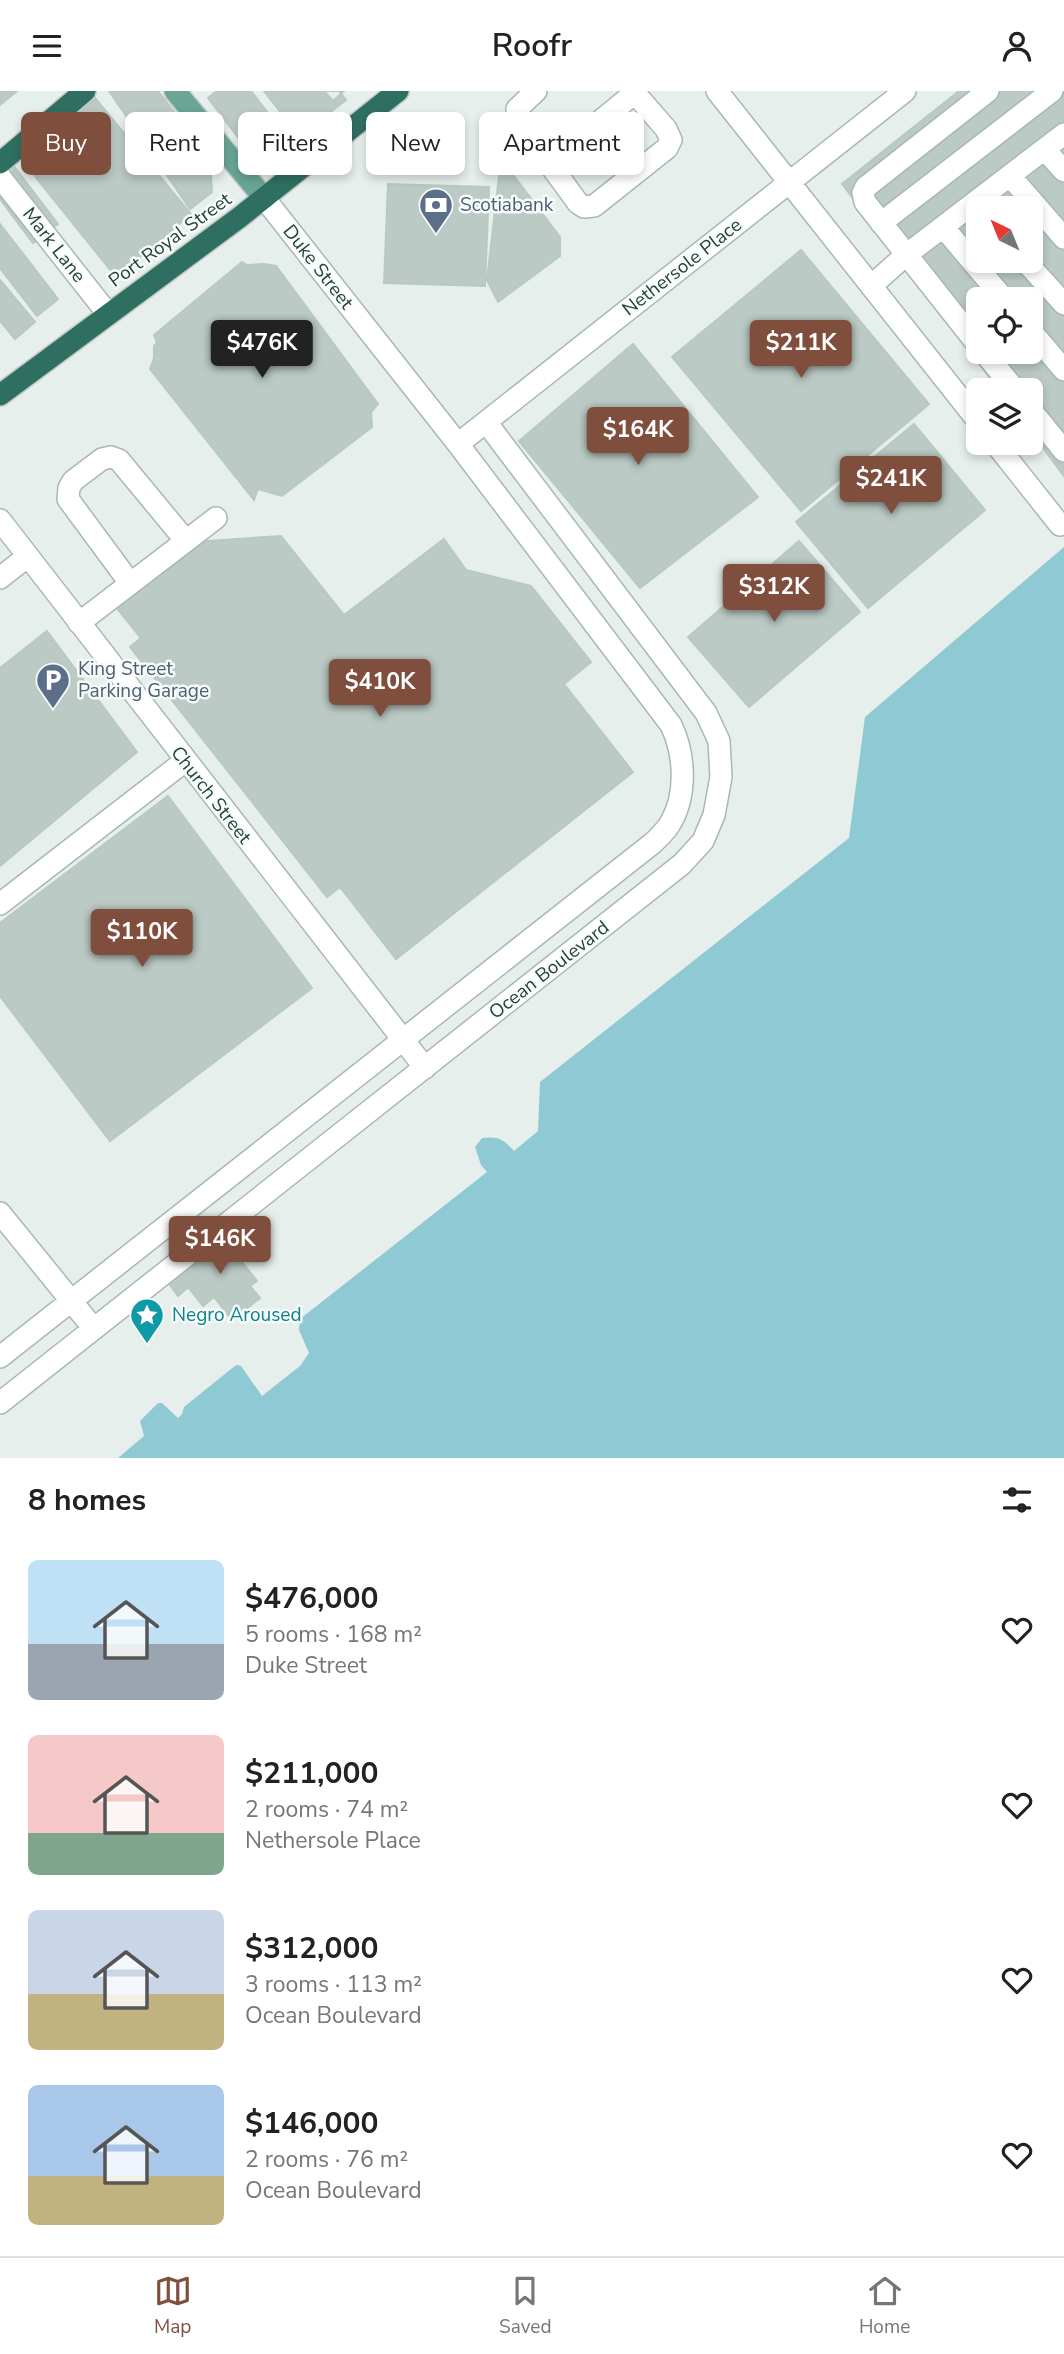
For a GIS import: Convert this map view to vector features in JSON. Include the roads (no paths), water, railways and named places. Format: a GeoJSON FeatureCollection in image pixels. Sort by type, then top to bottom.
{"type":"FeatureCollection","features":[{"type":"Feature","properties":{"kind":"highway"},"geometry":{"type":"LineString","coordinates":[[0,163],[85,91]]}},
{"type":"Feature","properties":{"kind":"highway","name":"Port Royal Street"},"geometry":{"type":"LineString","coordinates":[[0,395],[264,198],[398,91]]}},
{"type":"Feature","properties":{"kind":"main road","name":"Duke Street"},"geometry":{"type":"LineString","coordinates":[[175,91],[264,198]]}},
{"type":"Feature","properties":{"kind":"street"},"geometry":{"type":"LineString","coordinates":[[517,112],[517,109],[536,91]]}},
{"type":"Feature","properties":{"kind":"street"},"geometry":{"type":"LineString","coordinates":[[717,91],[966,406]]}},
{"type":"Feature","properties":{"kind":"street","name":"Nethersole Place"},"geometry":{"type":"LineString","coordinates":[[458,444],[905,91]]}},
{"type":"Feature","properties":{"kind":"street"},"geometry":{"type":"LineString","coordinates":[[966,330],[864,202],[863,194],[866,187],[988,91]]}},
{"type":"Feature","properties":{"kind":"street"},"geometry":{"type":"LineString","coordinates":[[881,223],[1052,91]]}},
{"type":"Feature","properties":{"kind":"street"},"geometry":{"type":"LineString","coordinates":[[611,112],[635,92],[666,129],[670,140],[667,148],[644,166]]}},
{"type":"Feature","properties":{"kind":"street"},"geometry":{"type":"LineString","coordinates":[[988,196],[1064,134]]}},
{"type":"Feature","properties":{"kind":"street"},"geometry":{"type":"LineString","coordinates":[[1045,149],[1064,171]]}},
{"type":"Feature","properties":{"kind":"street"},"geometry":{"type":"LineString","coordinates":[[558,175],[584,207],[594,206],[633,175]]}},
{"type":"Feature","properties":{"kind":"street"},"geometry":{"type":"LineString","coordinates":[[1010,176],[1064,238]]}},
{"type":"Feature","properties":{"kind":"street","name":"Mark Lane"},"geometry":{"type":"LineString","coordinates":[[0,177],[108,314]]}},
{"type":"Feature","properties":{"kind":"street","name":"Duke Street"},"geometry":{"type":"LineString","coordinates":[[264,198],[458,444]]}},
{"type":"Feature","properties":{"kind":"street"},"geometry":{"type":"LineString","coordinates":[[871,286],[906,255],[966,213]]}},
{"type":"Feature","properties":{"kind":"street"},"geometry":{"type":"LineString","coordinates":[[944,228],[994,287]]}},
{"type":"Feature","properties":{"kind":"street"},"geometry":{"type":"LineString","coordinates":[[1037,273],[1064,304]]}},
{"type":"Feature","properties":{"kind":"street"},"geometry":{"type":"LineString","coordinates":[[1043,345],[1064,370]]}},
{"type":"Feature","properties":{"kind":"street"},"geometry":{"type":"LineString","coordinates":[[994,364],[1005,378]]}},
{"type":"Feature","properties":{"kind":"street","name":"Ocean Boulevard"},"geometry":{"type":"LineString","coordinates":[[0,1403],[682,864],[703,841],[714,815],[721,777],[719,741],[706,713],[486,422]]}},
{"type":"Feature","properties":{"kind":"street"},"geometry":{"type":"LineString","coordinates":[[1043,425],[1064,451]]}},
{"type":"Feature","properties":{"kind":"street","name":"Ocean Boulevard"},"geometry":{"type":"LineString","coordinates":[[0,1357],[653,843],[670,824],[680,803],[682,770],[678,740],[671,725],[458,444]]}},
{"type":"Feature","properties":{"kind":"street"},"geometry":{"type":"LineString","coordinates":[[1005,455],[1060,525]]}},
{"type":"Feature","properties":{"kind":"street"},"geometry":{"type":"LineString","coordinates":[[130,583],[68,499],[74,481],[102,459],[111,457],[119,460],[186,541]]}},
{"type":"Feature","properties":{"kind":"street"},"geometry":{"type":"LineString","coordinates":[[79,623],[216,518]]}},
{"type":"Feature","properties":{"kind":"street","name":"Church Street"},"geometry":{"type":"LineString","coordinates":[[0,520],[425,1067]]}},
{"type":"Feature","properties":{"kind":"street"},"geometry":{"type":"LineString","coordinates":[[0,578],[28,557]]}},
{"type":"Feature","properties":{"kind":"street"},"geometry":{"type":"LineString","coordinates":[[0,904],[185,761]]}},
{"type":"Feature","properties":{"kind":"street"},"geometry":{"type":"LineString","coordinates":[[0,1213],[94,1329]]}},
{"type":"Feature","properties":{"kind":"water"},"geometry":{"type":"Polygon","coordinates":[[[1064,547],[1064,1458],[118,1458],[144,1436],[140,1421],[158,1403],[162,1403],[178,1418],[184,1407],[236,1365],[241,1366],[262,1396],[300,1366],[309,1353],[299,1330],[300,1319],[487,1172],[481,1165],[475,1147],[482,1138],[500,1139],[514,1151],[538,1131],[540,1082],[849,838],[865,717],[1064,547]]]}},
{"type":"Feature","properties":{"kind":"place","name":"Scotiabank"},"geometry":{"type":"Point","coordinates":[436,235]}},
{"type":"Feature","properties":{"kind":"place","name":"King Street Parking Garage"},"geometry":{"type":"Point","coordinates":[53,710]}},
{"type":"Feature","properties":{"kind":"place","name":"Negro Aroused"},"geometry":{"type":"Point","coordinates":[147,1345]}}]}
